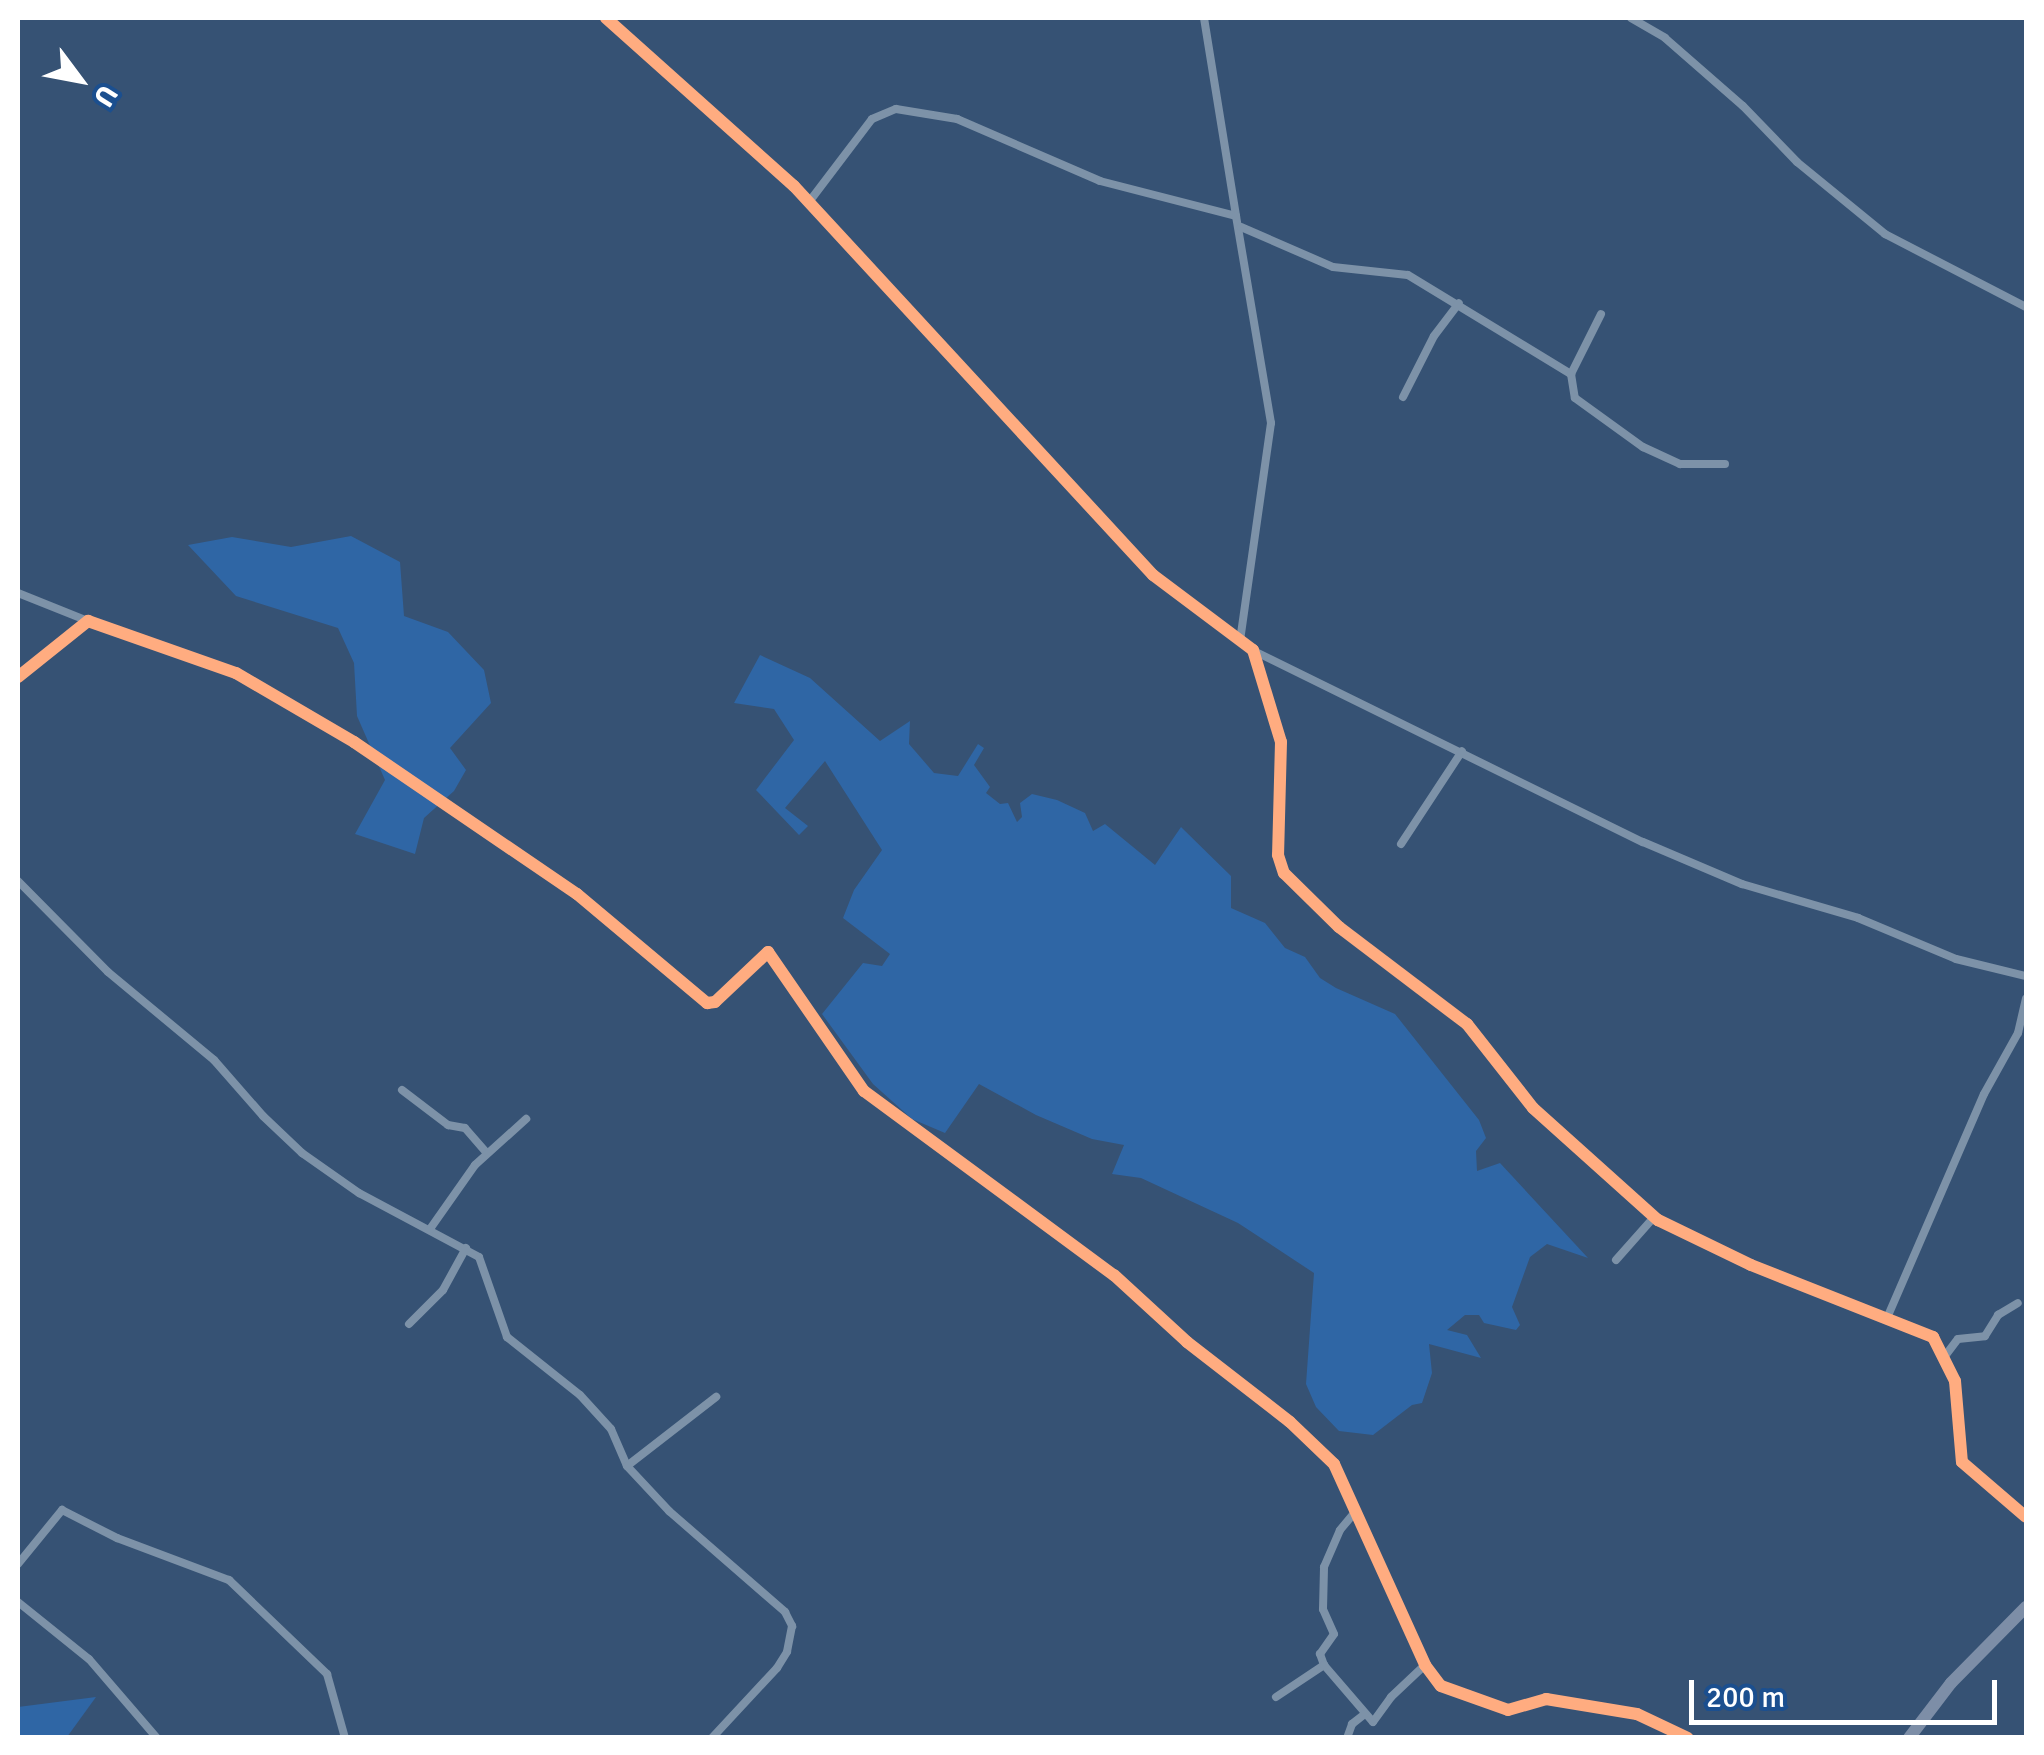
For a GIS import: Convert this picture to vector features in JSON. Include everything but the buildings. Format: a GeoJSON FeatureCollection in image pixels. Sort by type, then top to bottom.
{"type":"FeatureCollection","features":[{"type":"Feature","properties":{"kind":"main road"},"geometry":{"type":"LineString","coordinates":[[1908,1738],[1952,1682],[2026,1606]]}},
{"type":"Feature","properties":{"kind":"street"},"geometry":{"type":"LineString","coordinates":[[606,18],[809,202],[1153,576],[1253,650],[1643,842],[1742,884],[1858,918],[1956,959],[2026,976]]}},
{"type":"Feature","properties":{"kind":"street"},"geometry":{"type":"LineString","coordinates":[[1204,18],[1271,423],[1240,641]]}},
{"type":"Feature","properties":{"kind":"street"},"geometry":{"type":"LineString","coordinates":[[1632,18],[1665,38],[1797,162],[1871,223],[2026,308]]}},
{"type":"Feature","properties":{"kind":"street"},"geometry":{"type":"LineString","coordinates":[[809,202],[872,120],[896,109],[957,119],[1100,181],[1236,216]]}},
{"type":"Feature","properties":{"kind":"street"},"geometry":{"type":"LineString","coordinates":[[1241,227],[1333,267],[1408,275],[1460,303],[1571,374]]}},
{"type":"Feature","properties":{"kind":"street"},"geometry":{"type":"LineString","coordinates":[[1402,397],[1434,336],[1460,303]]}},
{"type":"Feature","properties":{"kind":"street"},"geometry":{"type":"LineString","coordinates":[[1602,314],[1571,374],[1571,390],[1580,403],[1653,453],[1680,464],[1725,464]]}},
{"type":"Feature","properties":{"kind":"street"},"geometry":{"type":"LineString","coordinates":[[18,593],[236,672],[354,742],[577,894],[708,1003],[714,1002],[768,952],[864,1091],[1070,1240],[1187,1342],[1290,1422],[1334,1464],[1425,1665],[1450,1692],[1508,1710],[1546,1699],[1579,1702],[1637,1714],[1688,1738]]}},
{"type":"Feature","properties":{"kind":"street"},"geometry":{"type":"LineString","coordinates":[[18,677],[88,621]]}},
{"type":"Feature","properties":{"kind":"street"},"geometry":{"type":"LineString","coordinates":[[1253,650],[1281,742],[1278,855],[1284,873],[1339,926],[1467,1024],[1533,1108],[1654,1217],[1751,1265],[1933,1337],[1946,1356],[1955,1381],[1962,1462],[2026,1517]]}},
{"type":"Feature","properties":{"kind":"street"},"geometry":{"type":"LineString","coordinates":[[1401,844],[1462,750]]}},
{"type":"Feature","properties":{"kind":"street"},"geometry":{"type":"LineString","coordinates":[[18,881],[123,985],[214,1060],[293,1145],[337,1179],[466,1248],[484,1264],[502,1331],[580,1395],[610,1428],[628,1466],[692,1533],[785,1612],[792,1626],[787,1652],[778,1668],[712,1738]]}},
{"type":"Feature","properties":{"kind":"street"},"geometry":{"type":"LineString","coordinates":[[1887,1318],[1918,1239],[1944,1194],[1984,1094],[2018,1033],[2026,999]]}},
{"type":"Feature","properties":{"kind":"street"},"geometry":{"type":"LineString","coordinates":[[402,1090],[448,1126],[465,1128],[486,1153]]}},
{"type":"Feature","properties":{"kind":"street"},"geometry":{"type":"LineString","coordinates":[[430,1230],[456,1188],[486,1153],[526,1119]]}},
{"type":"Feature","properties":{"kind":"street"},"geometry":{"type":"LineString","coordinates":[[1616,1260],[1654,1217]]}},
{"type":"Feature","properties":{"kind":"street"},"geometry":{"type":"LineString","coordinates":[[409,1324],[442,1290],[466,1248]]}},
{"type":"Feature","properties":{"kind":"street"},"geometry":{"type":"LineString","coordinates":[[1946,1356],[1958,1339],[1984,1336],[1998,1315],[2018,1303]]}},
{"type":"Feature","properties":{"kind":"street"},"geometry":{"type":"LineString","coordinates":[[628,1466],[716,1396]]}},
{"type":"Feature","properties":{"kind":"street"},"geometry":{"type":"LineString","coordinates":[[18,1564],[62,1510],[118,1538],[229,1580],[326,1674],[345,1738]]}},
{"type":"Feature","properties":{"kind":"street"},"geometry":{"type":"LineString","coordinates":[[1354,1512],[1340,1530],[1324,1567],[1323,1609],[1334,1634],[1320,1654],[1324,1666],[1374,1721],[1391,1696],[1425,1665]]}},
{"type":"Feature","properties":{"kind":"street"},"geometry":{"type":"LineString","coordinates":[[18,1602],[90,1659],[157,1738]]}},
{"type":"Feature","properties":{"kind":"street"},"geometry":{"type":"LineString","coordinates":[[1276,1697],[1324,1666]]}},
{"type":"Feature","properties":{"kind":"street"},"geometry":{"type":"LineString","coordinates":[[1348,1738],[1352,1724],[1365,1714]]}},
{"type":"Feature","properties":{"kind":"shaded area"},"geometry":{"type":"Polygon","coordinates":[[[351,536],[400,562],[404,616],[448,632],[484,670],[491,703],[450,748],[466,770],[454,791],[424,818],[415,854],[355,834],[385,780],[357,716],[354,663],[338,628],[236,596],[188,545],[232,537],[291,547],[351,536]]]}},
{"type":"Feature","properties":{"kind":"shaded area"},"geometry":{"type":"Polygon","coordinates":[[[760,655],[810,678],[880,741],[910,721],[909,744],[934,773],[958,776],[978,744],[984,748],[974,765],[990,787],[986,793],[1000,804],[1008,803],[1017,822],[1022,817],[1020,803],[1032,794],[1057,800],[1085,813],[1093,831],[1105,824],[1155,865],[1181,827],[1231,876],[1231,908],[1265,923],[1285,948],[1305,957],[1320,978],[1395,1014],[1479,1120],[1486,1138],[1476,1151],[1477,1171],[1500,1163],[1588,1258],[1547,1244],[1530,1257],[1512,1307],[1520,1325],[1516,1330],[1484,1323],[1479,1315],[1465,1315],[1447,1330],[1467,1335],[1481,1358],[1429,1344],[1432,1373],[1422,1403],[1412,1405],[1373,1435],[1339,1431],[1316,1407],[1306,1384],[1314,1273],[1238,1223],[1141,1178],[1112,1174],[1124,1145],[1092,1139],[979,1084],[945,1133],[912,1119],[873,1084],[822,1014],[863,963],[882,966],[890,954],[843,918],[854,890],[882,850],[825,761],[785,808],[808,826],[799,835],[756,790],[794,740],[774,709],[734,703],[760,655]]]}},
{"type":"Feature","properties":{"kind":"shaded area"},"geometry":{"type":"Polygon","coordinates":[[[96,1697],[67,1737],[18,1737],[18,1707],[96,1697]]]}},
{"type":"Feature","properties":{"kind":"cycle path"},"geometry":{"type":"LineString","coordinates":[[606,18],[794,186],[1153,575],[1253,650],[1281,742],[1278,855],[1284,873],[1339,927],[1467,1024],[1533,1108],[1658,1220],[1751,1265],[1933,1337],[1955,1381],[1962,1462],[2026,1517]]}},
{"type":"Feature","properties":{"kind":"cycle path"},"geometry":{"type":"LineString","coordinates":[[18,677],[88,621],[236,673],[354,742],[577,894],[707,1003],[715,1002],[768,952],[864,1091],[1114,1275],[1187,1342],[1290,1422],[1334,1464],[1425,1665],[1441,1686],[1508,1710],[1546,1699],[1637,1714],[1688,1738]]}}]}
